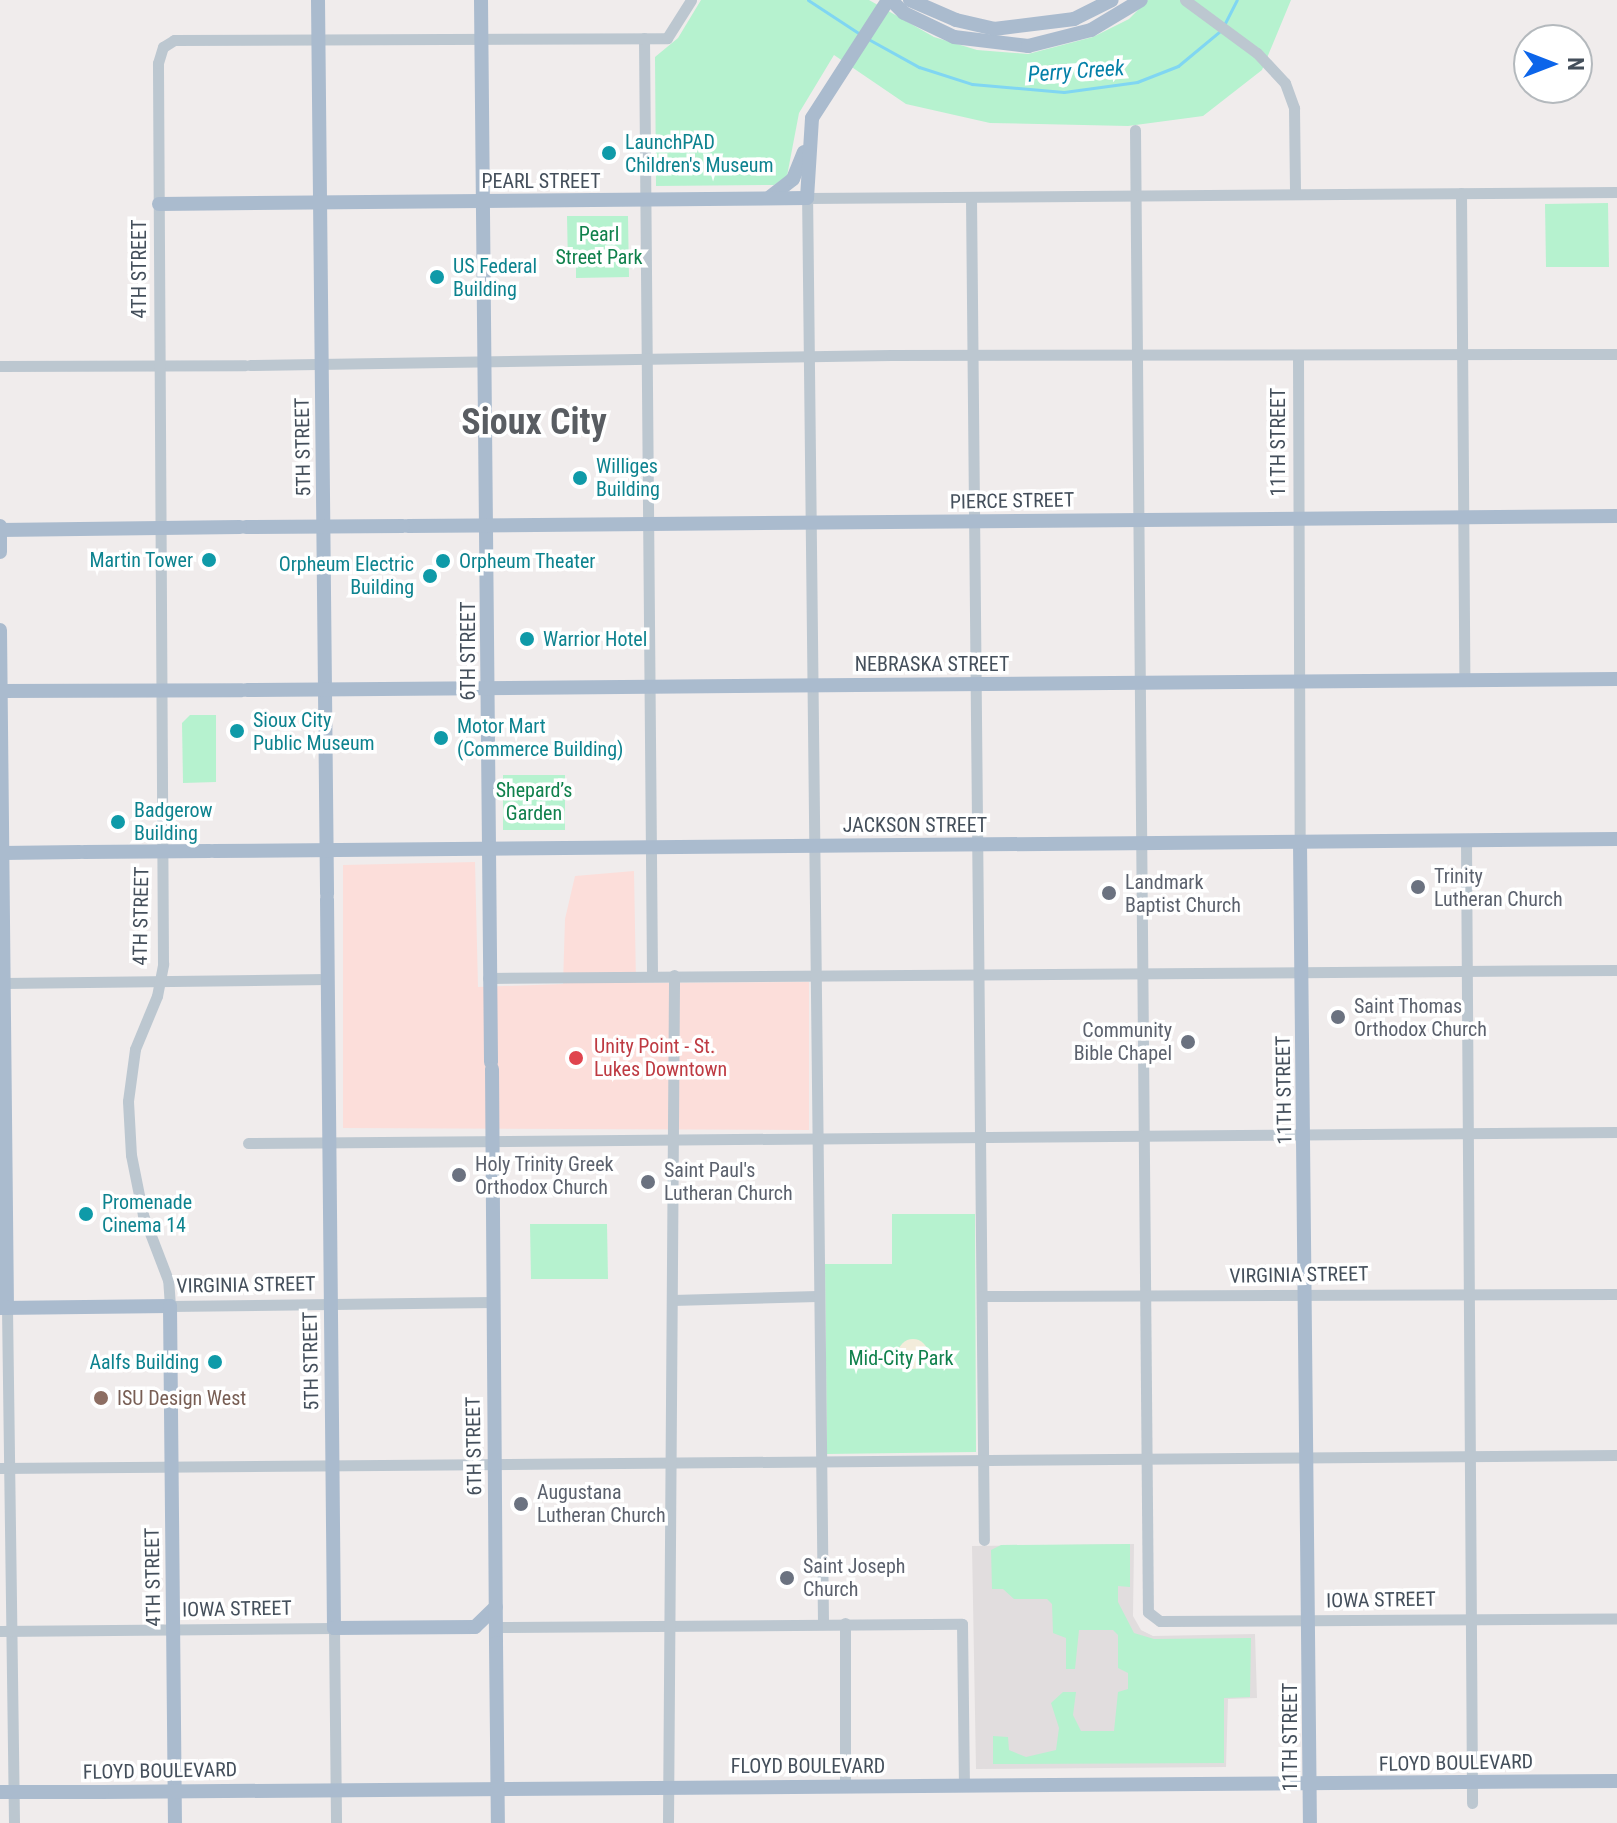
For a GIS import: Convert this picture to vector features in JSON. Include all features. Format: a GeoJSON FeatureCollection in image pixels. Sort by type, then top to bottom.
{"type":"FeatureCollection","features":[{"type":"Feature","properties":{"kind":"main road","name":"5TH STREET"},"geometry":{"type":"LineString","coordinates":[[318,0],[334,1628]]}},
{"type":"Feature","properties":{"kind":"main road","name":"6TH STREET"},"geometry":{"type":"LineString","coordinates":[[481,0],[498,1823]]}},
{"type":"Feature","properties":{"kind":"main road"},"geometry":{"type":"LineString","coordinates":[[807,198],[807,144],[812,118],[889,0],[904,13],[954,37],[1028,46],[1091,30],[1141,0]]}},
{"type":"Feature","properties":{"kind":"main road"},"geometry":{"type":"LineString","coordinates":[[910,0],[976,26],[1009,29],[1074,19],[1112,0]]}},
{"type":"Feature","properties":{"kind":"main road"},"geometry":{"type":"LineString","coordinates":[[767,198],[793,179],[807,144]]}},
{"type":"Feature","properties":{"kind":"main road","name":"PEARL STREET"},"geometry":{"type":"LineString","coordinates":[[159,204],[807,198]]}},
{"type":"Feature","properties":{"kind":"main road","name":"PIERCE STREET"},"geometry":{"type":"LineString","coordinates":[[0,528],[1617,516]]}},
{"type":"Feature","properties":{"kind":"main road"},"geometry":{"type":"LineString","coordinates":[[0,528],[0,552]]}},
{"type":"Feature","properties":{"kind":"main road"},"geometry":{"type":"LineString","coordinates":[[0,630],[4,1308]]}},
{"type":"Feature","properties":{"kind":"main road","name":"NEBRASKA STREET"},"geometry":{"type":"LineString","coordinates":[[0,691],[1617,679]]}},
{"type":"Feature","properties":{"kind":"main road","name":"JACKSON STREET"},"geometry":{"type":"LineString","coordinates":[[1,853],[1617,839]]}},
{"type":"Feature","properties":{"kind":"main road","name":"11TH STREET"},"geometry":{"type":"LineString","coordinates":[[1300,843],[1310,1823]]}},
{"type":"Feature","properties":{"kind":"main road","name":"VIRGINIA STREET"},"geometry":{"type":"LineString","coordinates":[[4,1308],[170,1306]]}},
{"type":"Feature","properties":{"kind":"main road","name":"4TH STREET"},"geometry":{"type":"LineString","coordinates":[[170,1306],[175,1819]]}},
{"type":"Feature","properties":{"kind":"main road"},"geometry":{"type":"LineString","coordinates":[[496,1607],[475,1627],[496,1643]]}},
{"type":"Feature","properties":{"kind":"main road","name":"IOWA STREET"},"geometry":{"type":"LineString","coordinates":[[334,1628],[475,1627]]}},
{"type":"Feature","properties":{"kind":"main road","name":"FLOYD BOULEVARD"},"geometry":{"type":"LineString","coordinates":[[0,1792],[1617,1781]]}},
{"type":"Feature","properties":{"kind":"street"},"geometry":{"type":"LineString","coordinates":[[318,41],[667,38],[691,0]]}},
{"type":"Feature","properties":{"kind":"street"},"geometry":{"type":"LineString","coordinates":[[1185,0],[1257,53],[1285,83],[1294,108],[1295,194]]}},
{"type":"Feature","properties":{"kind":"street"},"geometry":{"type":"LineString","coordinates":[[644,38],[652,975]]}},
{"type":"Feature","properties":{"kind":"street","name":"4TH STREET"},"geometry":{"type":"LineString","coordinates":[[170,1306],[164,1266],[143,1215],[128,1129],[130,1066],[160,980],[158,63],[163,47],[174,40],[318,41]]}},
{"type":"Feature","properties":{"kind":"street"},"geometry":{"type":"LineString","coordinates":[[1135,130],[1139,520],[1137,683],[1142,843],[1147,1460]]}},
{"type":"Feature","properties":{"kind":"street","name":"PEARL STREET"},"geometry":{"type":"LineString","coordinates":[[807,198],[1617,192]]}},
{"type":"Feature","properties":{"kind":"street"},"geometry":{"type":"LineString","coordinates":[[1461,193],[1464,680]]}},
{"type":"Feature","properties":{"kind":"street"},"geometry":{"type":"LineString","coordinates":[[971,197],[972,684],[979,974],[984,1540]]}},
{"type":"Feature","properties":{"kind":"street"},"geometry":{"type":"LineString","coordinates":[[807,198],[823,1622]]}},
{"type":"Feature","properties":{"kind":"street"},"geometry":{"type":"LineString","coordinates":[[0,366],[322,364],[646,357],[972,359],[1617,354]]}},
{"type":"Feature","properties":{"kind":"street","name":"11TH STREET"},"geometry":{"type":"LineString","coordinates":[[1298,356],[1300,843]]}},
{"type":"Feature","properties":{"kind":"street"},"geometry":{"type":"LineString","coordinates":[[1466,840],[1473,1456],[1472,1803]]}},
{"type":"Feature","properties":{"kind":"street"},"geometry":{"type":"LineString","coordinates":[[488,978],[1617,970]]}},
{"type":"Feature","properties":{"kind":"street"},"geometry":{"type":"LineString","coordinates":[[668,1823],[674,975]]}},
{"type":"Feature","properties":{"kind":"street"},"geometry":{"type":"LineString","coordinates":[[4,983],[327,979]]}},
{"type":"Feature","properties":{"kind":"street"},"geometry":{"type":"LineString","coordinates":[[248,1143],[1305,1132],[1617,1132]]}},
{"type":"Feature","properties":{"kind":"street","name":"VIRGINIA STREET"},"geometry":{"type":"LineString","coordinates":[[982,1296],[1306,1296],[1471,1292],[1617,1294]]}},
{"type":"Feature","properties":{"kind":"street"},"geometry":{"type":"LineString","coordinates":[[672,1300],[817,1296]]}},
{"type":"Feature","properties":{"kind":"street","name":"VIRGINIA STREET"},"geometry":{"type":"LineString","coordinates":[[170,1306],[493,1302]]}},
{"type":"Feature","properties":{"kind":"street"},"geometry":{"type":"LineString","coordinates":[[4,1308],[5,1631],[14,1823]]}},
{"type":"Feature","properties":{"kind":"street"},"geometry":{"type":"LineString","coordinates":[[4,1468],[1617,1455]]}},
{"type":"Feature","properties":{"kind":"street","name":"IOWA STREET"},"geometry":{"type":"LineString","coordinates":[[1147,1460],[1148,1612],[1160,1621],[1617,1619]]}},
{"type":"Feature","properties":{"kind":"street"},"geometry":{"type":"LineString","coordinates":[[497,1627],[823,1622],[962,1624],[964,1786]]}},
{"type":"Feature","properties":{"kind":"street"},"geometry":{"type":"LineString","coordinates":[[845,1623],[845,1786]]}},
{"type":"Feature","properties":{"kind":"street","name":"IOWA STREET"},"geometry":{"type":"LineString","coordinates":[[5,1631],[334,1628]]}},
{"type":"Feature","properties":{"kind":"street","name":"5TH STREET"},"geometry":{"type":"LineString","coordinates":[[334,1628],[336,1823]]}},
{"type":"Feature","properties":{"kind":"shaded area","name":"Unity Point - St. Lukes Downtown"},"geometry":{"type":"Polygon","coordinates":[[[475,862],[478,987],[563,984],[565,919],[575,876],[634,871],[636,983],[809,982],[809,1130],[343,1128],[343,865],[475,862]]]}},
{"type":"Feature","properties":{"kind":"shaded area"},"geometry":{"type":"Polygon","coordinates":[[[1134,1544],[1133,1616],[1141,1630],[1153,1636],[1255,1634],[1257,1698],[1228,1699],[1226,1767],[976,1769],[972,1546],[1134,1544]]]}},
{"type":"Feature","properties":{"kind":"green space"},"geometry":{"type":"Polygon","coordinates":[[[701,0],[869,0],[934,37],[977,50],[1028,54],[1093,37],[1129,19],[1148,0],[1291,0],[1262,70],[1203,116],[1128,126],[990,123],[906,104],[834,55],[799,113],[787,176],[774,185],[656,186],[655,57],[678,38],[701,0]]]}},
{"type":"Feature","properties":{"kind":"green space"},"geometry":{"type":"Polygon","coordinates":[[[1608,203],[1609,267],[1546,267],[1545,204],[1608,203]]]}},
{"type":"Feature","properties":{"kind":"green space","name":"Pearl Street Park"},"geometry":{"type":"Polygon","coordinates":[[[567,216],[628,216],[629,277],[576,278],[576,266],[568,266],[567,216]]]}},
{"type":"Feature","properties":{"kind":"green space"},"geometry":{"type":"Polygon","coordinates":[[[190,715],[216,715],[216,782],[183,783],[182,723],[190,715]]]}},
{"type":"Feature","properties":{"kind":"green space","name":"Shepard’s Garden"},"geometry":{"type":"Polygon","coordinates":[[[503,775],[565,775],[565,830],[503,830],[503,775]]]}},
{"type":"Feature","properties":{"kind":"green space","name":"Mid-City Park"},"geometry":{"type":"Polygon","coordinates":[[[892,1214],[975,1214],[976,1452],[827,1454],[825,1264],[892,1264],[892,1214]]]}},
{"type":"Feature","properties":{"kind":"green space"},"geometry":{"type":"Polygon","coordinates":[[[530,1224],[607,1224],[608,1279],[531,1279],[530,1224]]]}},
{"type":"Feature","properties":{"kind":"green space"},"geometry":{"type":"Polygon","coordinates":[[[1130,1544],[1130,1587],[1118,1586],[1118,1602],[1134,1633],[1154,1639],[1251,1638],[1250,1697],[1224,1698],[1224,1763],[993,1764],[993,1736],[1008,1737],[1009,1750],[1026,1757],[1056,1750],[1059,1728],[1051,1703],[1063,1692],[1076,1692],[1073,1715],[1081,1731],[1114,1731],[1118,1692],[1128,1689],[1128,1673],[1118,1668],[1118,1635],[1113,1630],[1079,1630],[1075,1669],[1066,1669],[1066,1638],[1053,1633],[1052,1604],[1047,1599],[1014,1599],[1003,1589],[992,1589],[991,1550],[1001,1545],[1130,1544]]]}},
{"type":"Feature","properties":{"kind":"sand"},"geometry":{"type":"Polygon","coordinates":[[[913,1339],[919,1340],[927,1348],[927,1360],[919,1368],[913,1369],[907,1368],[899,1360],[898,1354],[899,1348],[907,1340],[913,1339]]]}},
{"type":"Feature","properties":{"kind":"waterway","name":"Perry Creek"},"geometry":{"type":"LineString","coordinates":[[808,0],[860,34]]}},
{"type":"Feature","properties":{"kind":"waterway","name":"Perry Creek"},"geometry":{"type":"LineString","coordinates":[[1224,25],[1237,0]]}},
{"type":"Feature","properties":{"kind":"waterway","name":"Perry Creek"},"geometry":{"type":"LineString","coordinates":[[870,40],[919,67],[972,84],[1064,92],[1137,82],[1178,66],[1220,31]]}},
{"type":"Feature","properties":{"kind":"place","name":"LaunchPAD Children's Museum"},"geometry":{"type":"Point","coordinates":[609,153]}},
{"type":"Feature","properties":{"kind":"place","name":"US Federal Building"},"geometry":{"type":"Point","coordinates":[437,277]}},
{"type":"Feature","properties":{"kind":"place","name":"Williges Building"},"geometry":{"type":"Point","coordinates":[580,478]}},
{"type":"Feature","properties":{"kind":"place","name":"Martin Tower"},"geometry":{"type":"Point","coordinates":[209,560]}},
{"type":"Feature","properties":{"kind":"place","name":"Orpheum Theater"},"geometry":{"type":"Point","coordinates":[443,561]}},
{"type":"Feature","properties":{"kind":"place","name":"Orpheum Electric Building"},"geometry":{"type":"Point","coordinates":[430,576]}},
{"type":"Feature","properties":{"kind":"place","name":"Warrior Hotel"},"geometry":{"type":"Point","coordinates":[527,639]}},
{"type":"Feature","properties":{"kind":"place","name":"Sioux City Public Museum"},"geometry":{"type":"Point","coordinates":[237,731]}},
{"type":"Feature","properties":{"kind":"place","name":"Motor Mart (Commerce Building)"},"geometry":{"type":"Point","coordinates":[441,738]}},
{"type":"Feature","properties":{"kind":"place","name":"Badgerow Building"},"geometry":{"type":"Point","coordinates":[118,822]}},
{"type":"Feature","properties":{"kind":"place","name":"Trinity Lutheran Church"},"geometry":{"type":"Point","coordinates":[1418,887]}},
{"type":"Feature","properties":{"kind":"place","name":"Landmark Baptist Church"},"geometry":{"type":"Point","coordinates":[1109,893]}},
{"type":"Feature","properties":{"kind":"place","name":"Saint Thomas Orthodox Church"},"geometry":{"type":"Point","coordinates":[1338,1017]}},
{"type":"Feature","properties":{"kind":"place","name":"Community Bible Chapel"},"geometry":{"type":"Point","coordinates":[1188,1042]}},
{"type":"Feature","properties":{"kind":"place","name":"Unity Point - St. Lukes Downtown"},"geometry":{"type":"Point","coordinates":[576,1058]}},
{"type":"Feature","properties":{"kind":"place","name":"Holy Trinity Greek Orthodox Church"},"geometry":{"type":"Point","coordinates":[459,1175]}},
{"type":"Feature","properties":{"kind":"place","name":"Saint Paul's Lutheran Church"},"geometry":{"type":"Point","coordinates":[648,1182]}},
{"type":"Feature","properties":{"kind":"place","name":"Promenade Cinema 14"},"geometry":{"type":"Point","coordinates":[86,1214]}},
{"type":"Feature","properties":{"kind":"place","name":"Aalfs Building"},"geometry":{"type":"Point","coordinates":[215,1362]}},
{"type":"Feature","properties":{"kind":"place","name":"ISU Design West"},"geometry":{"type":"Point","coordinates":[101,1398]}},
{"type":"Feature","properties":{"kind":"place","name":"Augustana Lutheran Church"},"geometry":{"type":"Point","coordinates":[521,1504]}},
{"type":"Feature","properties":{"kind":"place","name":"Saint Joseph Church"},"geometry":{"type":"Point","coordinates":[787,1578]}},
{"type":"Feature","properties":{"kind":"district","name":"Sioux City"},"geometry":{"type":"Point","coordinates":[534,423]}}]}
